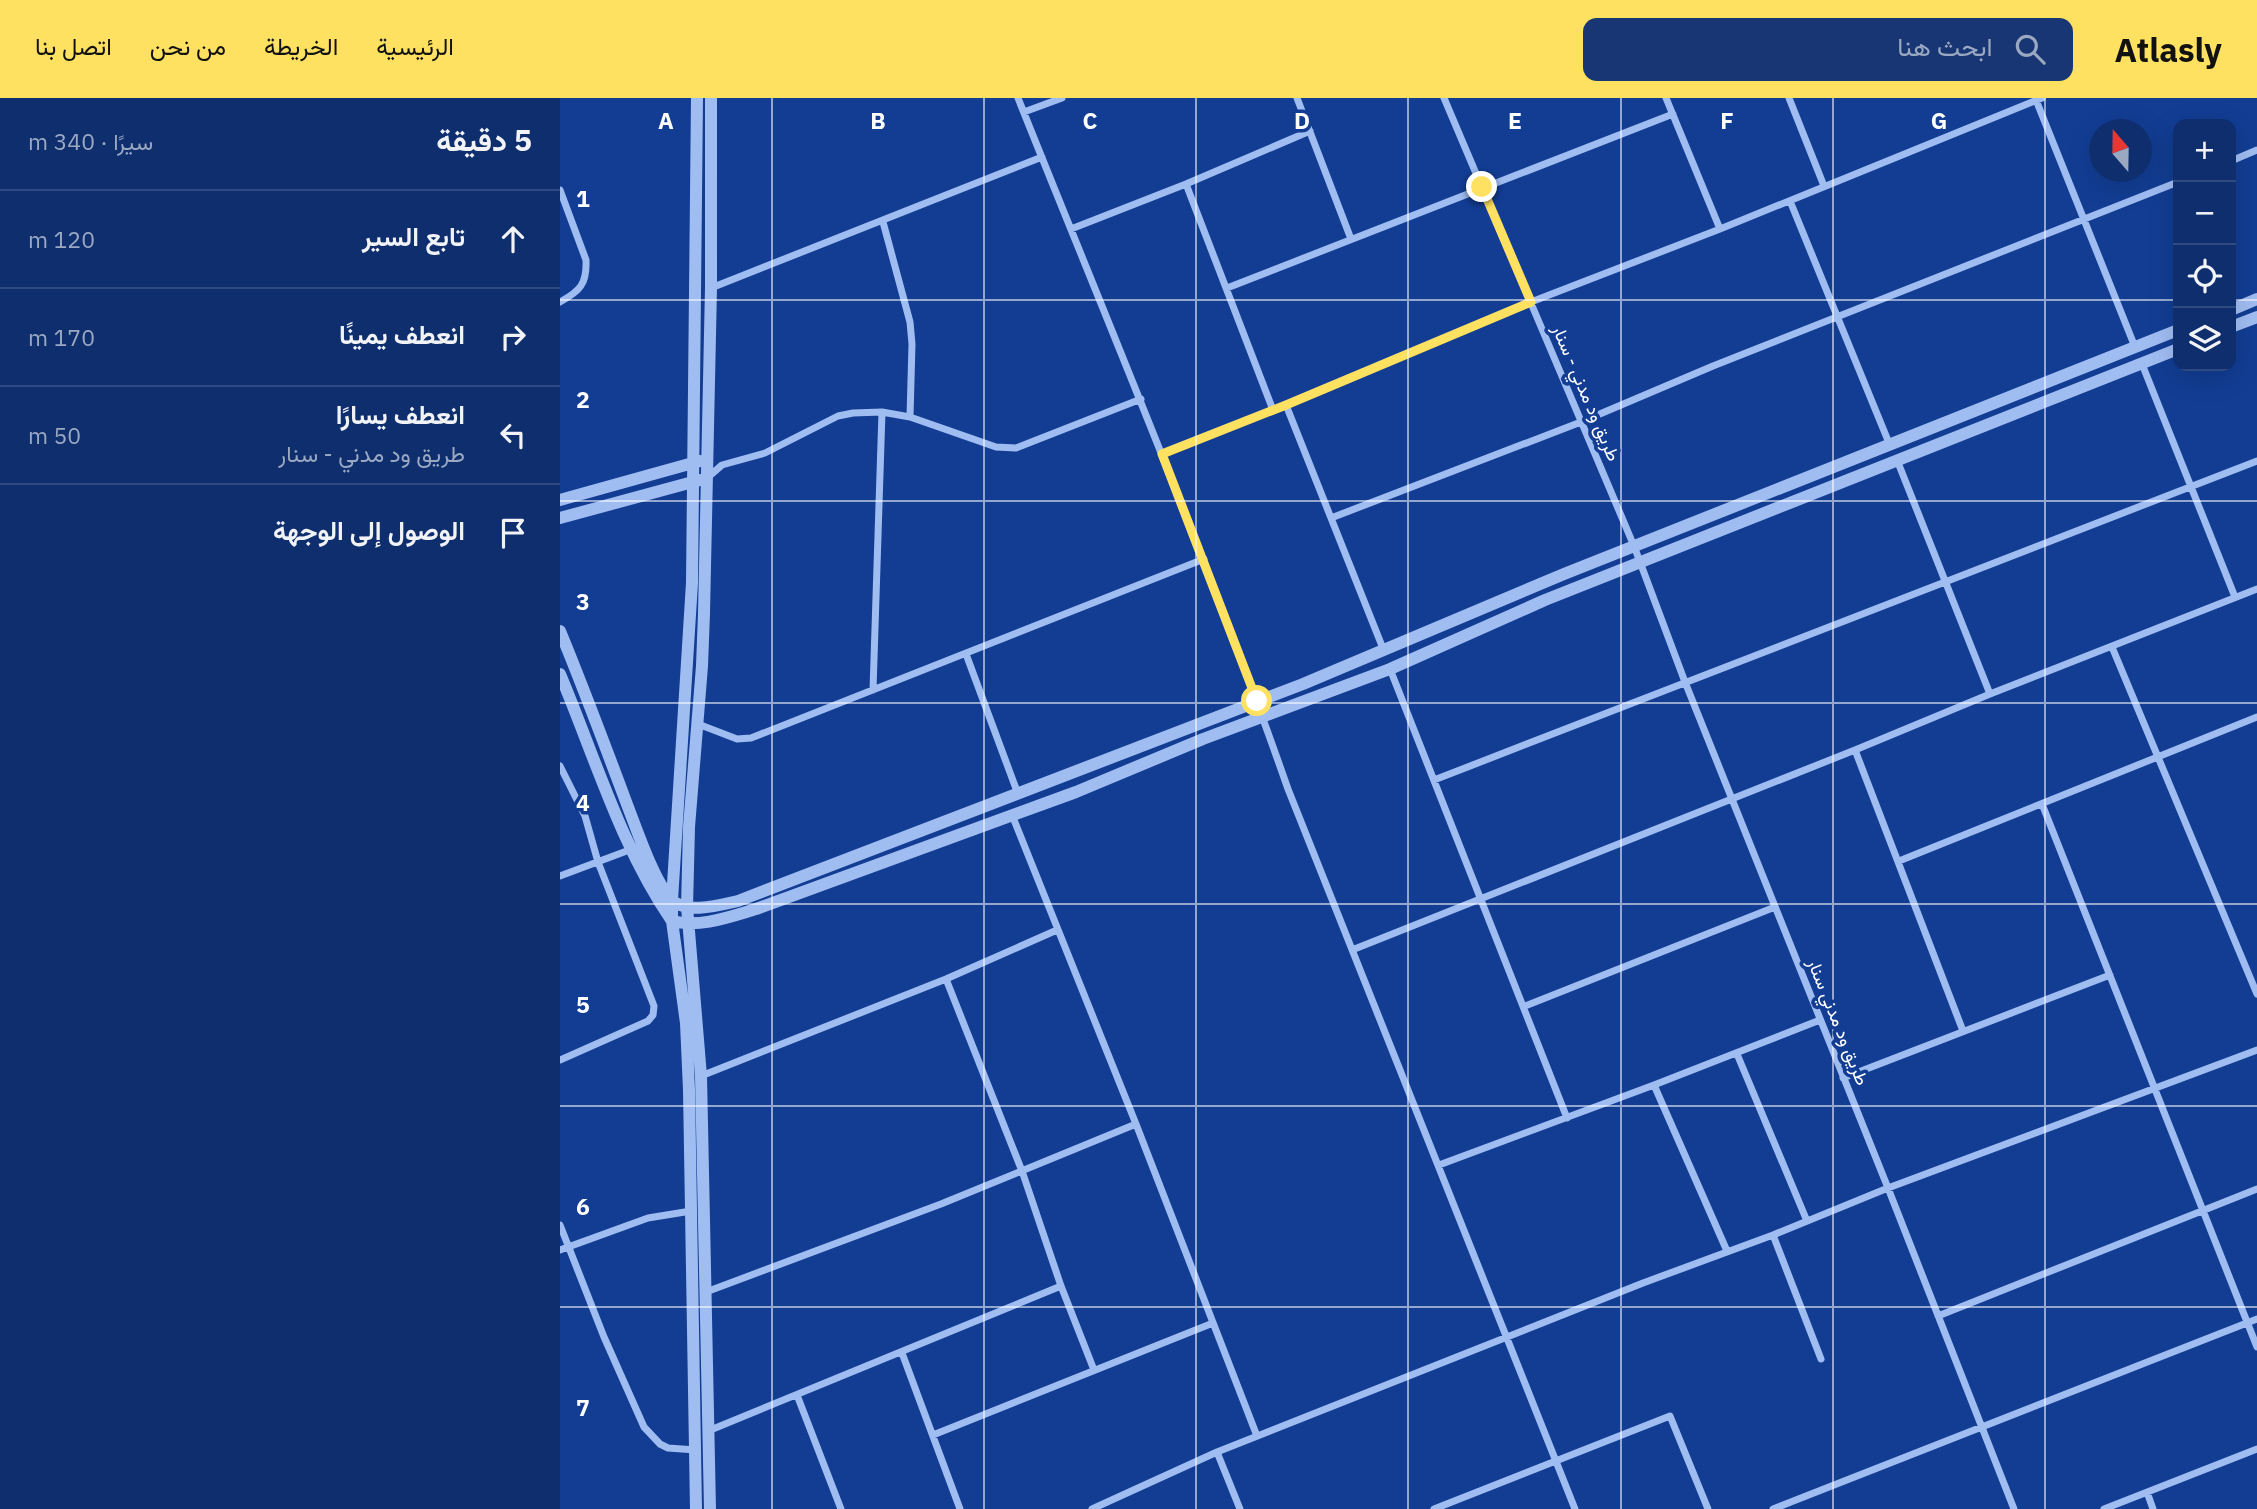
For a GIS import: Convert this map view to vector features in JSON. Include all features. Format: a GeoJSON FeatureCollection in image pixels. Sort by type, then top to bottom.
{"type":"FeatureCollection","features":[{"type":"Feature","properties":{"kind":"street"},"geometry":{"type":"LineString","coordinates":[[696,1509],[692,1211],[686,1023],[672,921],[672,901],[689,650],[697,98]]}},
{"type":"Feature","properties":{"kind":"street"},"geometry":{"type":"LineString","coordinates":[[710,1509],[701,1076],[687,906],[689,827],[704,613],[711,288],[711,98]]}},
{"type":"Feature","properties":{"kind":"street"},"geometry":{"type":"LineString","coordinates":[[1018,98],[1141,399],[1204,559],[1288,789],[1575,1509]]}},
{"type":"Feature","properties":{"kind":"street"},"geometry":{"type":"LineString","coordinates":[[1024,113],[1062,98]]}},
{"type":"Feature","properties":{"kind":"street"},"geometry":{"type":"LineString","coordinates":[[1297,98],[1351,239]]}},
{"type":"Feature","properties":{"kind":"street","name":"طريق ود مدني - سنار"},"geometry":{"type":"LineString","coordinates":[[1444,98],[1634,546]]}},
{"type":"Feature","properties":{"kind":"street"},"geometry":{"type":"LineString","coordinates":[[1666,98],[1720,229]]}},
{"type":"Feature","properties":{"kind":"street"},"geometry":{"type":"LineString","coordinates":[[1789,98],[1824,186]]}},
{"type":"Feature","properties":{"kind":"street"},"geometry":{"type":"LineString","coordinates":[[1162,454],[1531,302],[1720,229],[2039,99],[2135,347]]}},
{"type":"Feature","properties":{"kind":"street"},"geometry":{"type":"LineString","coordinates":[[1227,288],[1673,114]]}},
{"type":"Feature","properties":{"kind":"street"},"geometry":{"type":"LineString","coordinates":[[1071,229],[1310,131]]}},
{"type":"Feature","properties":{"kind":"street"},"geometry":{"type":"LineString","coordinates":[[2236,159],[2257,150]]}},
{"type":"Feature","properties":{"kind":"street"},"geometry":{"type":"LineString","coordinates":[[711,288],[1042,157]]}},
{"type":"Feature","properties":{"kind":"street"},"geometry":{"type":"LineString","coordinates":[[1186,184],[1273,410]]}},
{"type":"Feature","properties":{"kind":"street"},"geometry":{"type":"LineString","coordinates":[[1331,518],[1581,422],[2173,184]]}},
{"type":"Feature","properties":{"kind":"street"},"geometry":{"type":"LineString","coordinates":[[560,190],[586,260],[582,285],[576,293],[560,302]]}},
{"type":"Feature","properties":{"kind":"street"},"geometry":{"type":"LineString","coordinates":[[1790,201],[1889,443]]}},
{"type":"Feature","properties":{"kind":"street"},"geometry":{"type":"LineString","coordinates":[[883,222],[911,322],[910,417]]}},
{"type":"Feature","properties":{"kind":"street"},"geometry":{"type":"LineString","coordinates":[[2236,308],[2257,299]]}},
{"type":"Feature","properties":{"kind":"street"},"geometry":{"type":"LineString","coordinates":[[2236,325],[2257,317]]}},
{"type":"Feature","properties":{"kind":"street"},"geometry":{"type":"LineString","coordinates":[[560,631],[643,846],[672,901],[687,906],[706,907],[738,901],[1257,701],[1889,443],[2173,332]]}},
{"type":"Feature","properties":{"kind":"street"},"geometry":{"type":"LineString","coordinates":[[560,674],[649,885],[672,921],[688,925],[757,909],[1012,815],[1390,669],[1545,600],[2173,351]]}},
{"type":"Feature","properties":{"kind":"street"},"geometry":{"type":"LineString","coordinates":[[2142,364],[2235,597]]}},
{"type":"Feature","properties":{"kind":"street"},"geometry":{"type":"LineString","coordinates":[[560,518],[707,478],[722,465],[765,453],[838,416],[882,412],[910,417],[996,447],[1016,448],[1141,399]]}},
{"type":"Feature","properties":{"kind":"street"},"geometry":{"type":"LineString","coordinates":[[1286,405],[1384,651]]}},
{"type":"Feature","properties":{"kind":"street"},"geometry":{"type":"LineString","coordinates":[[873,691],[882,412]]}},
{"type":"Feature","properties":{"kind":"street"},"geometry":{"type":"LineString","coordinates":[[560,500],[707,459],[722,465]]}},
{"type":"Feature","properties":{"kind":"street"},"geometry":{"type":"LineString","coordinates":[[1898,460],[1990,694]]}},
{"type":"Feature","properties":{"kind":"street"},"geometry":{"type":"LineString","coordinates":[[1434,780],[2257,461]]}},
{"type":"Feature","properties":{"kind":"street","name":"طريق ود مدني سنار"},"geometry":{"type":"LineString","coordinates":[[1634,546],[1731,799],[2014,1509]]}},
{"type":"Feature","properties":{"kind":"street"},"geometry":{"type":"LineString","coordinates":[[698,724],[737,738],[751,738],[1204,559]]}},
{"type":"Feature","properties":{"kind":"street"},"geometry":{"type":"LineString","coordinates":[[1353,950],[2257,589]]}},
{"type":"Feature","properties":{"kind":"street"},"geometry":{"type":"LineString","coordinates":[[2112,647],[2257,994]]}},
{"type":"Feature","properties":{"kind":"street"},"geometry":{"type":"LineString","coordinates":[[966,654],[1018,794]]}},
{"type":"Feature","properties":{"kind":"street"},"geometry":{"type":"LineString","coordinates":[[1390,669],[1567,1118]]}},
{"type":"Feature","properties":{"kind":"street"},"geometry":{"type":"LineString","coordinates":[[1899,861],[2257,717]]}},
{"type":"Feature","properties":{"kind":"street"},"geometry":{"type":"LineString","coordinates":[[1855,750],[1963,1031]]}},
{"type":"Feature","properties":{"kind":"street"},"geometry":{"type":"LineString","coordinates":[[560,766],[585,816],[598,862],[654,1006],[648,1021],[560,1060]]}},
{"type":"Feature","properties":{"kind":"street"},"geometry":{"type":"LineString","coordinates":[[2042,804],[2257,1347]]}},
{"type":"Feature","properties":{"kind":"street"},"geometry":{"type":"LineString","coordinates":[[1012,815],[1257,1436]]}},
{"type":"Feature","properties":{"kind":"street"},"geometry":{"type":"LineString","coordinates":[[560,876],[632,849]]}},
{"type":"Feature","properties":{"kind":"street"},"geometry":{"type":"LineString","coordinates":[[1525,1006],[1775,907]]}},
{"type":"Feature","properties":{"kind":"street"},"geometry":{"type":"LineString","coordinates":[[701,1076],[946,979],[1056,930]]}},
{"type":"Feature","properties":{"kind":"street"},"geometry":{"type":"LineString","coordinates":[[1843,1077],[2110,975]]}},
{"type":"Feature","properties":{"kind":"street"},"geometry":{"type":"LineString","coordinates":[[946,979],[1022,1171],[1061,1286],[1094,1370]]}},
{"type":"Feature","properties":{"kind":"street"},"geometry":{"type":"LineString","coordinates":[[1439,1165],[1737,1054],[1820,1020]]}},
{"type":"Feature","properties":{"kind":"street"},"geometry":{"type":"LineString","coordinates":[[1092,1509],[1104,1506],[1217,1452],[1506,1337],[1888,1188],[2257,1050]]}},
{"type":"Feature","properties":{"kind":"street"},"geometry":{"type":"LineString","coordinates":[[1737,1054],[1807,1221]]}},
{"type":"Feature","properties":{"kind":"street"},"geometry":{"type":"LineString","coordinates":[[1654,1085],[1727,1251]]}},
{"type":"Feature","properties":{"kind":"street"},"geometry":{"type":"LineString","coordinates":[[705,1292],[853,1238],[1136,1124]]}},
{"type":"Feature","properties":{"kind":"street"},"geometry":{"type":"LineString","coordinates":[[1938,1316],[2257,1189]]}},
{"type":"Feature","properties":{"kind":"street"},"geometry":{"type":"LineString","coordinates":[[560,1250],[648,1219],[692,1211]]}},
{"type":"Feature","properties":{"kind":"street"},"geometry":{"type":"LineString","coordinates":[[560,1225],[604,1337],[644,1427],[660,1444],[668,1448],[696,1450]]}},
{"type":"Feature","properties":{"kind":"street"},"geometry":{"type":"LineString","coordinates":[[1773,1235],[1821,1359]]}},
{"type":"Feature","properties":{"kind":"street"},"geometry":{"type":"LineString","coordinates":[[708,1431],[1061,1286]]}},
{"type":"Feature","properties":{"kind":"street"},"geometry":{"type":"LineString","coordinates":[[1773,1509],[2257,1319]]}},
{"type":"Feature","properties":{"kind":"street"},"geometry":{"type":"LineString","coordinates":[[933,1435],[1213,1323]]}},
{"type":"Feature","properties":{"kind":"street"},"geometry":{"type":"LineString","coordinates":[[902,1353],[960,1509]]}},
{"type":"Feature","properties":{"kind":"street"},"geometry":{"type":"LineString","coordinates":[[797,1395],[841,1509]]}},
{"type":"Feature","properties":{"kind":"street"},"geometry":{"type":"LineString","coordinates":[[1434,1509],[1670,1416],[1708,1509]]}},
{"type":"Feature","properties":{"kind":"street"},"geometry":{"type":"LineString","coordinates":[[2104,1509],[2257,1449]]}},
{"type":"Feature","properties":{"kind":"street"},"geometry":{"type":"LineString","coordinates":[[1217,1452],[1240,1509]]}},
{"type":"Feature","properties":{"kind":"street"},"geometry":{"type":"LineString","coordinates":[[2147,1492],[2153,1509]]}},
{"type":"Feature","properties":{"kind":"route"},"geometry":{"type":"LineString","coordinates":[[1257,701],[1162,454],[1531,302],[1482,187]]}}]}
